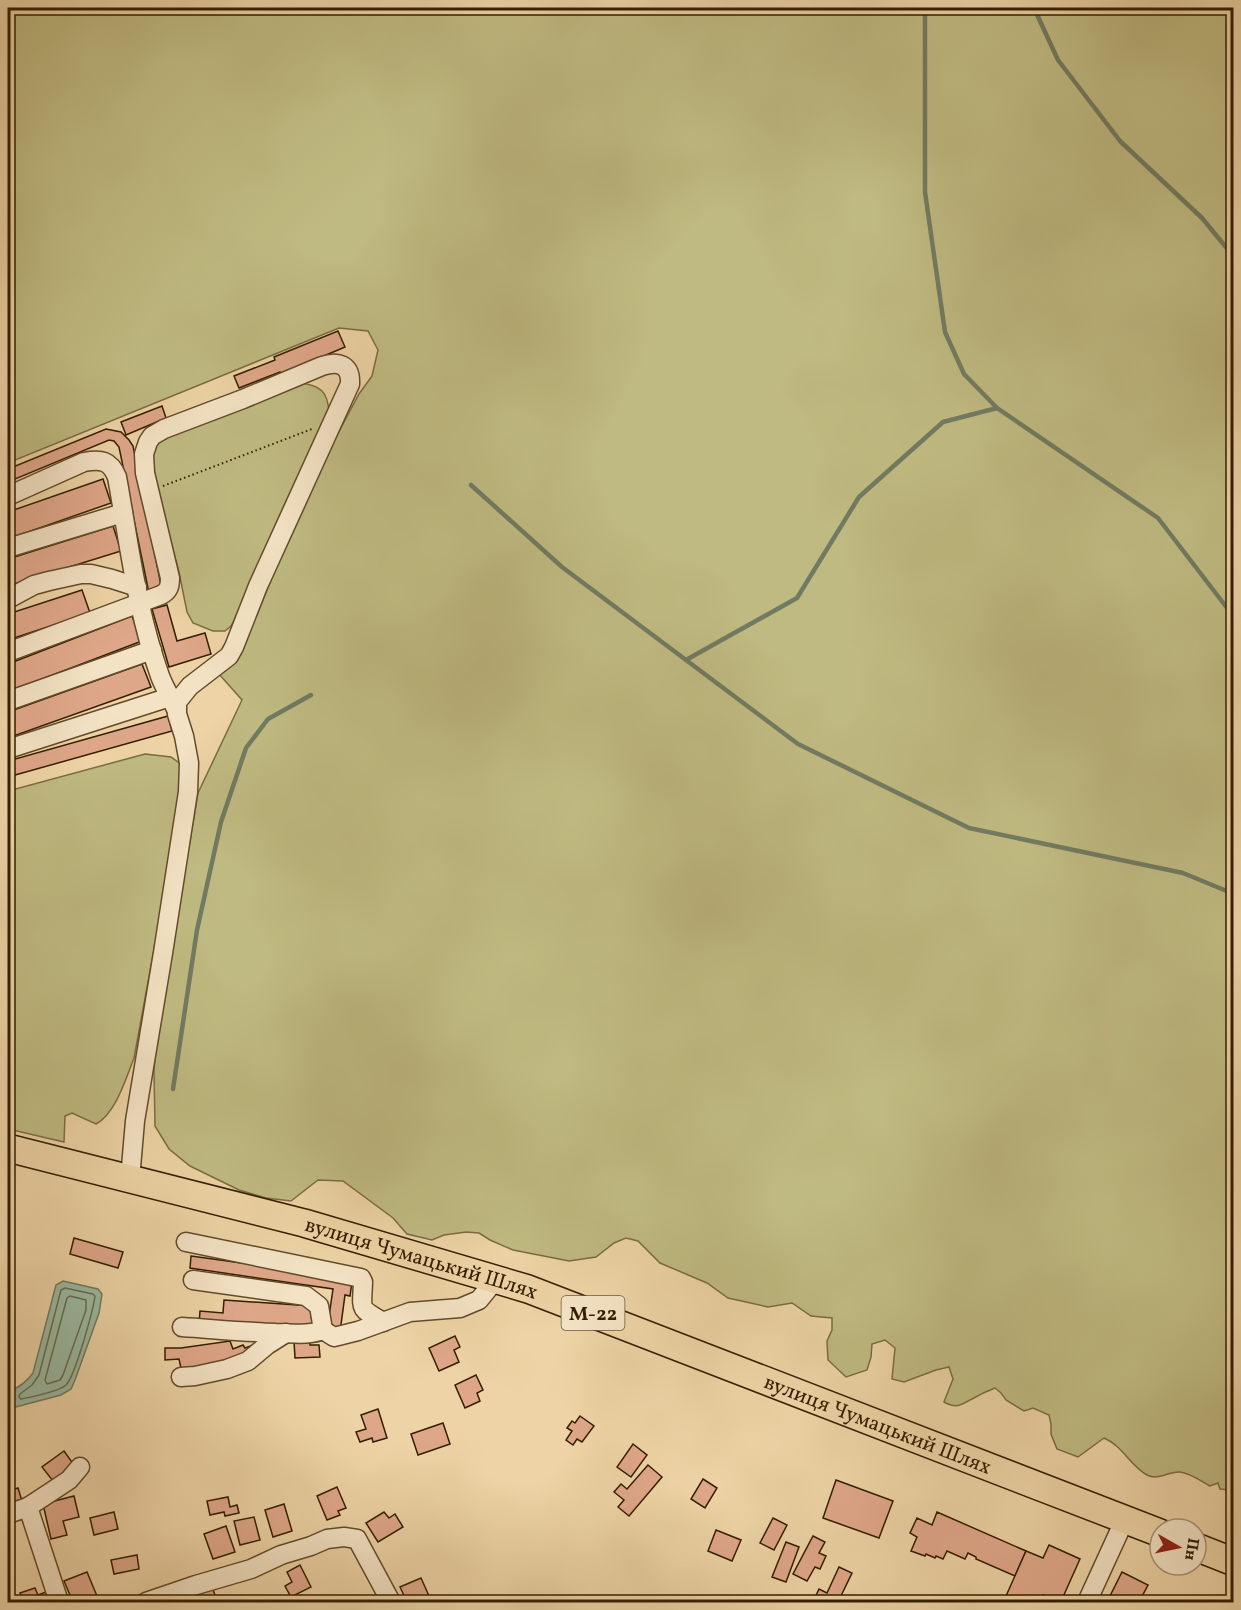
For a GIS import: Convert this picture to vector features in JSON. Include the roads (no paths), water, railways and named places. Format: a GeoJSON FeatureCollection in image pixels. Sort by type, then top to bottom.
{"type":"FeatureCollection","features":[{"type":"Feature","properties":{"kind":"highway","name":"вулиця Чумацький Шлях"},"geometry":{"type":"LineString","coordinates":[[8,1148],[304,1223],[528,1288],[1148,1528]]}},
{"type":"Feature","properties":{"kind":"highway"},"geometry":{"type":"LineString","coordinates":[[1208,1552],[1233,1562]]}},
{"type":"Feature","properties":{"kind":"street"},"geometry":{"type":"LineString","coordinates":[[8,652],[139,594],[166,593],[170,585],[170,578],[145,473],[144,454],[148,442],[156,433],[330,363],[346,368],[350,384],[258,586],[229,656],[190,686],[177,702],[8,749]]}},
{"type":"Feature","properties":{"kind":"street"},"geometry":{"type":"LineString","coordinates":[[8,496],[84,462],[101,461],[114,468],[152,650],[161,678],[173,703],[187,752],[188,792],[135,1121],[130,1179]]}},
{"type":"Feature","properties":{"kind":"street"},"geometry":{"type":"LineString","coordinates":[[8,548],[123,513]]}},
{"type":"Feature","properties":{"kind":"street"},"geometry":{"type":"LineString","coordinates":[[8,599],[34,585],[81,574],[112,579],[139,594]]}},
{"type":"Feature","properties":{"kind":"street"},"geometry":{"type":"LineString","coordinates":[[8,701],[152,650]]}},
{"type":"Feature","properties":{"kind":"street"},"geometry":{"type":"LineString","coordinates":[[186,1242],[361,1278],[363,1282],[362,1307],[383,1322]]}},
{"type":"Feature","properties":{"kind":"street"},"geometry":{"type":"LineString","coordinates":[[193,1280],[306,1296],[319,1306],[323,1330],[334,1337],[410,1312],[460,1308],[479,1300],[496,1279]]}},
{"type":"Feature","properties":{"kind":"street"},"geometry":{"type":"LineString","coordinates":[[182,1327],[238,1332],[315,1333],[323,1330]]}},
{"type":"Feature","properties":{"kind":"street"},"geometry":{"type":"LineString","coordinates":[[181,1377],[227,1369],[248,1361],[286,1333]]}},
{"type":"Feature","properties":{"kind":"street"},"geometry":{"type":"LineString","coordinates":[[8,1515],[28,1507],[69,1480],[80,1467]]}},
{"type":"Feature","properties":{"kind":"street"},"geometry":{"type":"LineString","coordinates":[[28,1507],[59,1602]]}},
{"type":"Feature","properties":{"kind":"street"},"geometry":{"type":"LineString","coordinates":[[1087,1602],[1125,1519]]}},
{"type":"Feature","properties":{"kind":"street"},"geometry":{"type":"LineString","coordinates":[[146,1602],[251,1569],[281,1555],[327,1539],[344,1537],[357,1539],[391,1602]]}},
{"type":"Feature","properties":{"kind":"water"},"geometry":{"type":"Polygon","coordinates":[[[63,1281],[98,1289],[102,1294],[99,1313],[75,1380],[71,1389],[61,1395],[8,1409],[8,1392],[22,1385],[33,1373],[56,1285],[63,1281]]]}},
{"type":"Feature","properties":{"kind":"waterway"},"geometry":{"type":"LineString","coordinates":[[925,8],[925,192],[945,332],[964,374],[997,408],[1158,518],[1234,617]]}},
{"type":"Feature","properties":{"kind":"waterway"},"geometry":{"type":"LineString","coordinates":[[1034,8],[1058,60],[1120,141],[1202,218],[1234,257]]}},
{"type":"Feature","properties":{"kind":"waterway"},"geometry":{"type":"LineString","coordinates":[[686,660],[797,598],[859,497],[943,422],[997,408]]}},
{"type":"Feature","properties":{"kind":"waterway"},"geometry":{"type":"LineString","coordinates":[[471,485],[562,567],[798,744],[969,828],[1183,873],[1234,894]]}},
{"type":"Feature","properties":{"kind":"waterway"},"geometry":{"type":"LineString","coordinates":[[173,1089],[197,930],[221,822],[246,748],[268,719],[311,695]]}}]}
